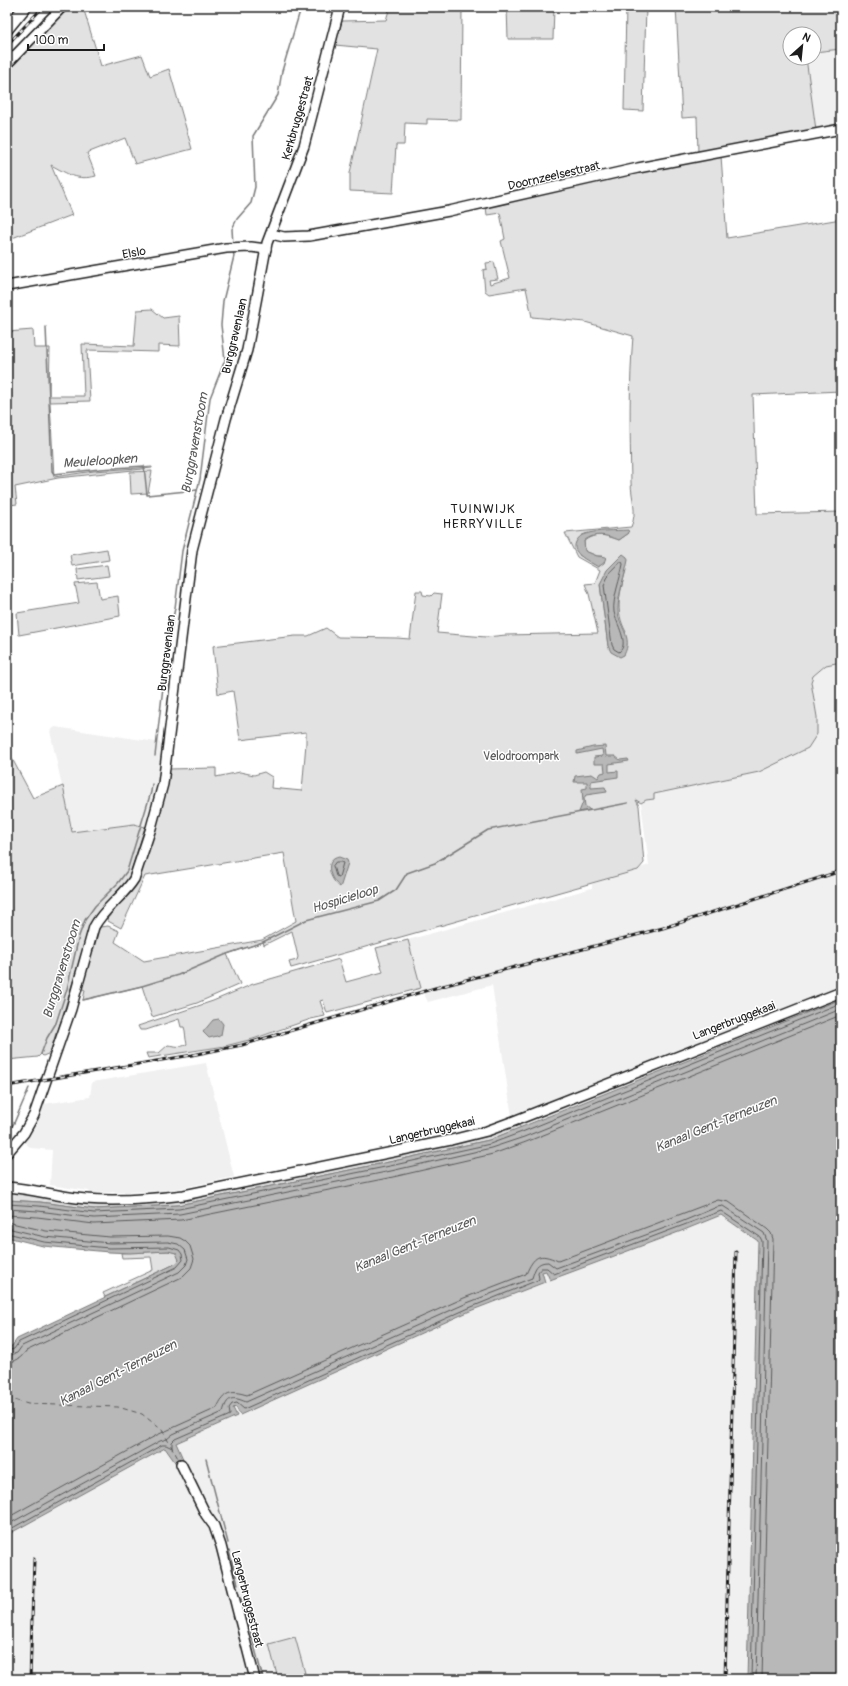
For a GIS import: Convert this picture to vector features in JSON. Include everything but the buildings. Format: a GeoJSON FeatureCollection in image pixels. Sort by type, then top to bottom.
{"type":"FeatureCollection","features":[{"type":"Feature","properties":{"kind":"highway"},"geometry":{"type":"LineString","coordinates":[[7,29],[25,7]]}},
{"type":"Feature","properties":{"kind":"main road"},"geometry":{"type":"LineString","coordinates":[[7,64],[62,7]]}},
{"type":"Feature","properties":{"kind":"main road","name":"Kerkbruggestraat"},"geometry":{"type":"LineString","coordinates":[[271,234],[304,146],[340,7]]}},
{"type":"Feature","properties":{"kind":"main road","name":"Doornzeelsestraat"},"geometry":{"type":"LineString","coordinates":[[271,234],[284,237],[309,236],[441,213],[513,198],[638,168],[841,129]]}},
{"type":"Feature","properties":{"kind":"main road","name":"Burggravenlaan"},"geometry":{"type":"LineString","coordinates":[[7,1153],[29,1127],[71,1009],[91,934],[101,916],[129,887],[134,879],[163,784],[192,550],[225,424],[247,350],[266,249],[271,234]]}},
{"type":"Feature","properties":{"kind":"main road","name":"Elslo"},"geometry":{"type":"LineString","coordinates":[[7,286],[233,248],[257,247],[266,249]]}},
{"type":"Feature","properties":{"kind":"main road","name":"Langerbruggekaai"},"geometry":{"type":"LineString","coordinates":[[7,1187],[32,1190],[66,1197],[105,1200],[167,1197],[184,1195],[451,1140],[487,1131],[514,1121],[841,992]]}},
{"type":"Feature","properties":{"kind":"main road","name":"Langerbruggestraat"},"geometry":{"type":"LineString","coordinates":[[182,1464],[206,1515],[214,1526],[221,1546],[255,1679]]}},
{"type":"Feature","properties":{"kind":"shaded area"},"geometry":{"type":"Polygon","coordinates":[[[841,49],[841,125],[816,130],[807,66],[822,66],[822,51],[841,49]]]}},
{"type":"Feature","properties":{"kind":"shaded area"},"geometry":{"type":"Polygon","coordinates":[[[841,662],[841,999],[521,1128],[512,1117],[492,985],[428,1002],[421,988],[408,940],[592,888],[592,884],[649,865],[641,803],[646,800],[654,799],[653,794],[759,772],[808,748],[817,717],[811,682],[813,676],[826,665],[841,662]]]}},
{"type":"Feature","properties":{"kind":"shaded area"},"geometry":{"type":"Polygon","coordinates":[[[55,727],[163,743],[158,782],[145,827],[134,824],[72,832],[50,731],[55,727]]]}},
{"type":"Feature","properties":{"kind":"shaded area"},"geometry":{"type":"Polygon","coordinates":[[[206,1063],[234,1177],[167,1191],[90,1193],[89,1191],[50,1185],[52,1150],[31,1148],[23,1141],[44,1104],[90,1097],[92,1082],[206,1063]]]}},
{"type":"Feature","properties":{"kind":"shaded area"},"geometry":{"type":"Polygon","coordinates":[[[721,1215],[758,1241],[747,1679],[7,1679],[7,1535],[165,1448],[177,1465],[184,1461],[176,1443],[236,1416],[233,1408],[236,1407],[240,1415],[470,1311],[545,1282],[541,1272],[546,1271],[550,1280],[721,1215]]]}},
{"type":"Feature","properties":{"kind":"green space"},"geometry":{"type":"Polygon","coordinates":[[[67,7],[83,7],[101,66],[142,55],[150,76],[169,69],[192,149],[135,164],[125,138],[87,153],[96,176],[83,178],[73,176],[51,165],[72,215],[7,240],[7,74],[10,70],[8,67],[67,7]]]}},
{"type":"Feature","properties":{"kind":"green space"},"geometry":{"type":"Polygon","coordinates":[[[390,7],[462,7],[461,120],[427,119],[427,124],[405,123],[404,145],[396,145],[393,193],[350,191],[350,173],[377,49],[335,45],[342,21],[386,20],[390,7]]]}},
{"type":"Feature","properties":{"kind":"green space"},"geometry":{"type":"Polygon","coordinates":[[[507,7],[554,7],[553,39],[508,39],[507,7]]]}},
{"type":"Feature","properties":{"kind":"green space"},"geometry":{"type":"Polygon","coordinates":[[[626,7],[646,7],[643,111],[624,110],[626,7]]]}},
{"type":"Feature","properties":{"kind":"green space"},"geometry":{"type":"Polygon","coordinates":[[[676,7],[841,7],[841,49],[822,51],[822,26],[782,26],[782,66],[807,66],[816,130],[698,153],[697,117],[682,118],[676,7]]]}},
{"type":"Feature","properties":{"kind":"green space","name":"Velodroompark"},"geometry":{"type":"Polygon","coordinates":[[[721,156],[727,238],[841,219],[841,391],[753,395],[757,514],[841,512],[841,662],[826,665],[813,676],[811,682],[817,717],[817,734],[808,748],[759,772],[654,794],[654,799],[646,800],[641,803],[636,800],[639,806],[644,863],[638,870],[291,968],[289,962],[297,960],[298,957],[292,931],[264,945],[263,942],[227,954],[240,984],[197,1003],[152,1017],[142,986],[83,1000],[85,990],[81,988],[95,939],[100,927],[108,926],[119,931],[115,942],[144,961],[262,940],[296,921],[284,853],[145,876],[121,928],[107,919],[132,890],[140,876],[148,853],[169,769],[216,768],[216,777],[240,772],[254,775],[264,772],[272,777],[271,788],[302,791],[306,732],[240,740],[233,691],[218,694],[213,646],[295,636],[308,636],[326,628],[338,637],[410,639],[416,591],[422,591],[423,595],[431,596],[434,593],[442,594],[437,633],[486,637],[506,635],[598,633],[589,594],[585,584],[595,583],[600,570],[577,557],[565,533],[631,527],[634,516],[631,488],[630,427],[633,336],[585,322],[532,317],[526,288],[489,294],[485,291],[483,270],[487,269],[486,263],[494,262],[498,279],[489,280],[490,284],[510,278],[501,241],[505,239],[500,213],[487,215],[486,207],[635,172],[640,173],[641,171],[721,156]],[[629,533],[585,534],[579,555],[599,567],[603,556],[597,556],[585,551],[584,541],[597,535],[619,540],[629,533]],[[609,568],[600,584],[608,646],[626,632],[620,616],[619,601],[626,570],[609,568]]]}},
{"type":"Feature","properties":{"kind":"green space"},"geometry":{"type":"Polygon","coordinates":[[[152,309],[163,318],[179,316],[180,346],[158,345],[158,352],[87,350],[90,401],[50,402],[54,477],[94,471],[152,468],[58,478],[15,487],[17,504],[10,505],[7,484],[7,332],[33,330],[34,348],[50,348],[49,396],[84,396],[82,344],[134,346],[137,310],[152,309]]]}},
{"type":"Feature","properties":{"kind":"green space"},"geometry":{"type":"Polygon","coordinates":[[[152,471],[148,493],[131,494],[130,472],[152,471]]]}},
{"type":"Feature","properties":{"kind":"green space"},"geometry":{"type":"Polygon","coordinates":[[[107,549],[109,560],[72,566],[70,555],[107,549]]]}},
{"type":"Feature","properties":{"kind":"green space"},"geometry":{"type":"Polygon","coordinates":[[[107,565],[109,576],[78,580],[77,569],[107,565]]]}},
{"type":"Feature","properties":{"kind":"green space"},"geometry":{"type":"Polygon","coordinates":[[[97,582],[100,599],[118,596],[120,616],[19,635],[17,613],[79,603],[75,584],[97,582]]]}},
{"type":"Feature","properties":{"kind":"green space"},"geometry":{"type":"Polygon","coordinates":[[[7,749],[33,798],[63,786],[72,832],[134,824],[145,827],[129,877],[125,884],[97,913],[90,925],[50,1053],[43,1056],[41,1054],[38,1057],[7,1060],[7,749]]]}},
{"type":"Feature","properties":{"kind":"green space"},"geometry":{"type":"Polygon","coordinates":[[[408,940],[421,988],[327,1013],[323,1000],[320,1001],[325,1016],[311,1019],[253,1039],[225,1046],[148,1058],[146,1053],[159,1053],[168,1045],[181,1046],[187,1044],[185,1029],[184,1027],[181,1027],[179,1019],[146,1030],[140,1030],[138,1026],[213,1001],[253,984],[339,959],[346,982],[383,972],[376,948],[408,940]]]}},
{"type":"Feature","properties":{"kind":"green space"},"geometry":{"type":"Polygon","coordinates":[[[518,1124],[521,1128],[489,1140],[178,1205],[94,1209],[40,1202],[7,1200],[7,1191],[37,1194],[185,1198],[452,1145],[488,1136],[518,1124]]]}},
{"type":"Feature","properties":{"kind":"green space"},"geometry":{"type":"Polygon","coordinates":[[[168,1251],[177,1254],[179,1260],[175,1264],[105,1297],[103,1293],[153,1270],[151,1257],[122,1258],[121,1253],[168,1251]]]}},
{"type":"Feature","properties":{"kind":"green space"},"geometry":{"type":"Polygon","coordinates":[[[295,1637],[305,1673],[278,1679],[269,1644],[295,1637]]]}},
{"type":"Feature","properties":{"kind":"water"},"geometry":{"type":"Polygon","coordinates":[[[628,530],[629,533],[619,540],[596,535],[584,541],[585,551],[597,556],[606,557],[604,563],[598,567],[578,554],[576,550],[576,542],[584,534],[601,531],[628,530]]]}},
{"type":"Feature","properties":{"kind":"water"},"geometry":{"type":"Polygon","coordinates":[[[623,554],[628,560],[620,591],[618,610],[620,622],[626,637],[627,648],[624,655],[620,657],[611,652],[608,646],[600,584],[607,570],[623,554]]]}},
{"type":"Feature","properties":{"kind":"water"},"geometry":{"type":"Polygon","coordinates":[[[605,746],[606,756],[615,756],[620,760],[628,759],[629,761],[609,764],[609,772],[618,771],[618,777],[591,781],[591,788],[605,787],[607,792],[586,795],[584,798],[585,806],[590,810],[579,812],[583,802],[582,789],[587,788],[587,782],[574,782],[575,776],[592,774],[598,778],[601,773],[605,772],[604,764],[594,764],[594,757],[603,756],[602,749],[577,754],[577,751],[605,746]]]}},
{"type":"Feature","properties":{"kind":"water"},"geometry":{"type":"Polygon","coordinates":[[[339,857],[347,860],[348,863],[340,887],[333,880],[330,870],[331,862],[339,857]]]}},
{"type":"Feature","properties":{"kind":"water","name":"Kanaal Gent-Terneuzen"},"geometry":{"type":"Polygon","coordinates":[[[841,999],[841,1679],[747,1679],[758,1241],[721,1215],[550,1280],[546,1271],[542,1272],[545,1282],[470,1311],[240,1415],[236,1407],[233,1408],[237,1416],[176,1443],[184,1461],[177,1465],[165,1448],[7,1535],[7,1348],[12,1346],[17,1339],[175,1264],[179,1260],[176,1253],[168,1251],[130,1253],[109,1252],[43,1246],[7,1237],[7,1200],[40,1202],[94,1209],[178,1205],[489,1140],[841,999]]]}},
{"type":"Feature","properties":{"kind":"water"},"geometry":{"type":"Polygon","coordinates":[[[219,1019],[223,1024],[221,1035],[218,1037],[209,1038],[203,1032],[213,1020],[219,1019]]]}},
{"type":"Feature","properties":{"kind":"waterway","name":"Burggravenstroom"},"geometry":{"type":"LineString","coordinates":[[233,245],[232,229],[237,219],[251,203],[255,187],[253,136],[278,95],[282,71],[300,11],[303,7]]}},
{"type":"Feature","properties":{"kind":"waterway","name":"Burggravenstroom"},"geometry":{"type":"LineString","coordinates":[[155,756],[168,644],[175,608],[182,551],[200,479],[210,398],[225,360],[221,325],[223,301],[234,256],[233,251]]}},
{"type":"Feature","properties":{"kind":"waterway","name":"Meuleloopken"},"geometry":{"type":"LineString","coordinates":[[46,327],[52,471],[54,474],[144,466],[147,495],[197,490]]}},
{"type":"Feature","properties":{"kind":"waterway","name":"Burggravenstroom"},"geometry":{"type":"LineString","coordinates":[[41,1054],[47,1038],[56,1023],[67,989],[79,936],[85,920],[95,906],[118,883],[127,871],[151,792],[152,784]]}},
{"type":"Feature","properties":{"kind":"waterway","name":"Hospicieloop"},"geometry":{"type":"LineString","coordinates":[[83,1000],[142,986],[178,975],[227,954],[263,942],[306,920],[379,901],[396,890],[407,873],[435,863],[488,830],[628,803]]}},
{"type":"Feature","properties":{"kind":"waterway","name":"Burggravenstroom"},"geometry":{"type":"LineString","coordinates":[[7,1134],[14,1123],[29,1088]]}},
{"type":"Feature","properties":{"kind":"waterway"},"geometry":{"type":"LineString","coordinates":[[206,1459],[228,1543]]}},
{"type":"Feature","properties":{"kind":"waterway"},"geometry":{"type":"LineString","coordinates":[[229,1551],[238,1584]]}},
{"type":"Feature","properties":{"kind":"waterway"},"geometry":{"type":"LineString","coordinates":[[242,1599],[263,1679]]}},
{"type":"Feature","properties":{"kind":"ferry route"},"geometry":{"type":"LineString","coordinates":[[7,1398],[28,1404],[118,1407],[142,1414],[162,1430],[179,1460]]}},
{"type":"Feature","properties":{"kind":"railway"},"geometry":{"type":"LineString","coordinates":[[7,45],[43,7]]}},
{"type":"Feature","properties":{"kind":"railway"},"geometry":{"type":"LineString","coordinates":[[7,1086],[192,1055],[242,1045],[435,988],[663,928],[841,871]]}},
{"type":"Feature","properties":{"kind":"railway"},"geometry":{"type":"LineString","coordinates":[[725,1679],[736,1252]]}},
{"type":"Feature","properties":{"kind":"railway"},"geometry":{"type":"LineString","coordinates":[[30,1679],[34,1559]]}},
{"type":"Feature","properties":{"kind":"district","name":"TUINWIJK HERRYVILLE"},"geometry":{"type":"Point","coordinates":[483,516]}}]}
